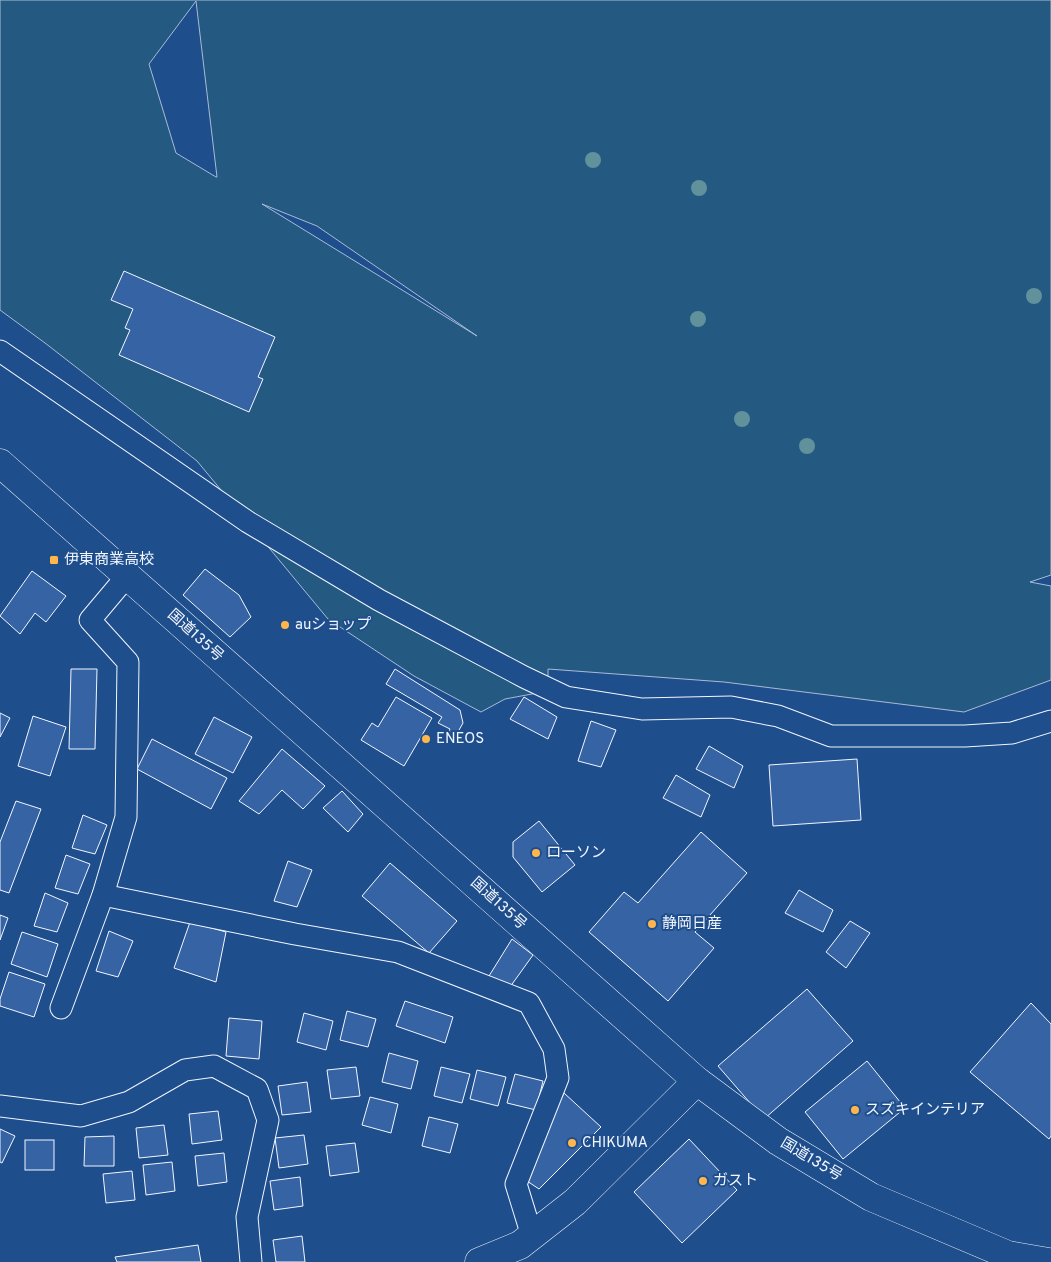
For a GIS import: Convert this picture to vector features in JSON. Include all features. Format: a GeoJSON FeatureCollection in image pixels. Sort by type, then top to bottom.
{"type":"FeatureCollection","features":[{"type":"Feature","properties":{"kind":"main road","name":"国道135号"},"geometry":{"type":"LineString","coordinates":[[0,463],[698,1080],[778,1141],[872,1197],[1007,1259],[1049,1262]]}},
{"type":"Feature","properties":{"kind":"main road"},"geometry":{"type":"LineString","coordinates":[[479,1262],[520,1245],[575,1202],[698,1080]]}},
{"type":"Feature","properties":{"kind":"street"},"geometry":{"type":"LineString","coordinates":[[0,351],[113,427],[248,522],[379,600],[524,677],[566,697],[642,709],[731,707],[778,716],[831,736],[965,736],[1012,732],[1051,721]]}},
{"type":"Feature","properties":{"kind":"street"},"geometry":{"type":"LineString","coordinates":[[61,1008],[103,895],[126,818],[128,662],[90,620],[127,576]]}},
{"type":"Feature","properties":{"kind":"street"},"geometry":{"type":"LineString","coordinates":[[103,895],[295,934],[398,952],[529,1003],[554,1050],[558,1078],[516,1184],[532,1236]]}},
{"type":"Feature","properties":{"kind":"street"},"geometry":{"type":"LineString","coordinates":[[0,1106],[81,1116],[129,1102],[185,1070],[214,1066],[257,1089],[268,1120],[248,1217],[251,1262]]}},
{"type":"Feature","properties":{"kind":"shaded area"},"geometry":{"type":"Polygon","coordinates":[[[0,0],[1051,0],[1051,575],[1030,582],[1051,586],[1051,680],[964,712],[724,682],[548,669],[548,691],[505,699],[481,712],[414,676],[328,619],[197,461],[0,310],[0,0]],[[196,1],[149,64],[176,153],[217,177],[196,1]],[[262,204],[477,336],[317,226],[262,204]]]}},
{"type":"Feature","properties":{"kind":"building"},"geometry":{"type":"Polygon","coordinates":[[[124,271],[275,337],[258,377],[263,379],[249,412],[119,355],[130,330],[125,328],[133,309],[111,300],[124,271]]]}},
{"type":"Feature","properties":{"kind":"building"},"geometry":{"type":"Polygon","coordinates":[[[205,569],[239,595],[251,617],[230,637],[183,595],[205,569]]]}},
{"type":"Feature","properties":{"kind":"building"},"geometry":{"type":"Polygon","coordinates":[[[32,571],[66,596],[46,622],[35,613],[20,634],[0,616],[32,571]]]}},
{"type":"Feature","properties":{"kind":"building"},"geometry":{"type":"Polygon","coordinates":[[[71,669],[97,669],[95,749],[69,749],[71,669]]]}},
{"type":"Feature","properties":{"kind":"building"},"geometry":{"type":"Polygon","coordinates":[[[395,669],[460,710],[463,723],[454,739],[447,734],[450,729],[438,723],[442,717],[386,684],[395,669]]]}},
{"type":"Feature","properties":{"kind":"building"},"geometry":{"type":"Polygon","coordinates":[[[396,697],[432,718],[404,766],[361,740],[372,723],[378,727],[396,697]]]}},
{"type":"Feature","properties":{"kind":"building"},"geometry":{"type":"Polygon","coordinates":[[[524,697],[557,717],[548,739],[510,719],[524,697]]]}},
{"type":"Feature","properties":{"kind":"building"},"geometry":{"type":"Polygon","coordinates":[[[0,713],[10,718],[0,737],[0,713]]]}},
{"type":"Feature","properties":{"kind":"building"},"geometry":{"type":"Polygon","coordinates":[[[33,716],[66,727],[50,776],[18,766],[33,716]]]}},
{"type":"Feature","properties":{"kind":"building"},"geometry":{"type":"Polygon","coordinates":[[[214,717],[252,737],[233,773],[195,754],[214,717]]]}},
{"type":"Feature","properties":{"kind":"building"},"geometry":{"type":"Polygon","coordinates":[[[591,721],[616,730],[601,767],[578,761],[591,721]]]}},
{"type":"Feature","properties":{"kind":"building"},"geometry":{"type":"Polygon","coordinates":[[[152,739],[227,778],[211,809],[137,769],[152,739]]]}},
{"type":"Feature","properties":{"kind":"building"},"geometry":{"type":"Polygon","coordinates":[[[709,746],[743,766],[734,788],[696,769],[709,746]]]}},
{"type":"Feature","properties":{"kind":"building"},"geometry":{"type":"Polygon","coordinates":[[[282,749],[325,786],[303,809],[282,790],[259,814],[239,801],[282,749]]]}},
{"type":"Feature","properties":{"kind":"building"},"geometry":{"type":"Polygon","coordinates":[[[857,759],[861,820],[773,826],[769,765],[857,759]]]}},
{"type":"Feature","properties":{"kind":"building"},"geometry":{"type":"Polygon","coordinates":[[[676,775],[710,795],[701,817],[663,798],[676,775]]]}},
{"type":"Feature","properties":{"kind":"building"},"geometry":{"type":"Polygon","coordinates":[[[342,791],[363,814],[348,832],[323,808],[342,791]]]}},
{"type":"Feature","properties":{"kind":"building"},"geometry":{"type":"Polygon","coordinates":[[[16,801],[41,809],[9,893],[0,890],[0,842],[16,801]]]}},
{"type":"Feature","properties":{"kind":"building"},"geometry":{"type":"Polygon","coordinates":[[[83,815],[107,825],[95,854],[72,848],[83,815]]]}},
{"type":"Feature","properties":{"kind":"building"},"geometry":{"type":"Polygon","coordinates":[[[539,821],[575,865],[542,892],[513,857],[513,842],[539,821]]]}},
{"type":"Feature","properties":{"kind":"building"},"geometry":{"type":"Polygon","coordinates":[[[701,832],[747,873],[695,932],[714,948],[668,1001],[589,932],[624,892],[638,903],[701,832]]]}},
{"type":"Feature","properties":{"kind":"building"},"geometry":{"type":"Polygon","coordinates":[[[66,855],[90,864],[78,894],[55,888],[66,855]]]}},
{"type":"Feature","properties":{"kind":"building"},"geometry":{"type":"Polygon","coordinates":[[[288,861],[312,870],[297,907],[274,901],[288,861]]]}},
{"type":"Feature","properties":{"kind":"building"},"geometry":{"type":"Polygon","coordinates":[[[390,863],[457,921],[429,953],[362,896],[390,863]]]}},
{"type":"Feature","properties":{"kind":"building"},"geometry":{"type":"Polygon","coordinates":[[[799,890],[833,910],[823,932],[785,913],[799,890]]]}},
{"type":"Feature","properties":{"kind":"building"},"geometry":{"type":"Polygon","coordinates":[[[45,893],[68,903],[57,932],[34,926],[45,893]]]}},
{"type":"Feature","properties":{"kind":"building"},"geometry":{"type":"Polygon","coordinates":[[[0,915],[8,918],[0,940],[0,915]]]}},
{"type":"Feature","properties":{"kind":"building"},"geometry":{"type":"Polygon","coordinates":[[[850,921],[870,933],[846,968],[826,952],[850,921]]]}},
{"type":"Feature","properties":{"kind":"building"},"geometry":{"type":"Polygon","coordinates":[[[190,922],[226,932],[216,982],[174,968],[190,922]]]}},
{"type":"Feature","properties":{"kind":"building"},"geometry":{"type":"Polygon","coordinates":[[[109,931],[133,941],[118,977],[96,971],[109,931]]]}},
{"type":"Feature","properties":{"kind":"building"},"geometry":{"type":"Polygon","coordinates":[[[22,932],[58,944],[47,977],[11,964],[22,932]]]}},
{"type":"Feature","properties":{"kind":"building"},"geometry":{"type":"Polygon","coordinates":[[[512,939],[533,955],[510,987],[489,976],[512,939]]]}},
{"type":"Feature","properties":{"kind":"building"},"geometry":{"type":"Polygon","coordinates":[[[9,972],[45,984],[34,1017],[0,1006],[0,999],[9,972]]]}},
{"type":"Feature","properties":{"kind":"building"},"geometry":{"type":"Polygon","coordinates":[[[807,989],[853,1041],[764,1119],[718,1066],[807,989]]]}},
{"type":"Feature","properties":{"kind":"building"},"geometry":{"type":"Polygon","coordinates":[[[405,1001],[453,1017],[445,1043],[396,1026],[405,1001]]]}},
{"type":"Feature","properties":{"kind":"building"},"geometry":{"type":"Polygon","coordinates":[[[1031,1003],[1051,1024],[1051,1136],[1049,1139],[970,1072],[1031,1003]]]}},
{"type":"Feature","properties":{"kind":"building"},"geometry":{"type":"Polygon","coordinates":[[[347,1011],[376,1019],[368,1047],[340,1040],[347,1011]]]}},
{"type":"Feature","properties":{"kind":"building"},"geometry":{"type":"Polygon","coordinates":[[[304,1013],[333,1021],[326,1050],[297,1042],[304,1013]]]}},
{"type":"Feature","properties":{"kind":"building"},"geometry":{"type":"Polygon","coordinates":[[[229,1018],[262,1021],[259,1059],[226,1056],[229,1018]]]}},
{"type":"Feature","properties":{"kind":"building"},"geometry":{"type":"Polygon","coordinates":[[[389,1053],[418,1061],[411,1089],[382,1082],[389,1053]]]}},
{"type":"Feature","properties":{"kind":"building","name":"スズキインテリア"},"geometry":{"type":"Polygon","coordinates":[[[867,1061],[905,1108],[843,1159],[805,1112],[867,1061]]]}},
{"type":"Feature","properties":{"kind":"building"},"geometry":{"type":"Polygon","coordinates":[[[356,1067],[360,1096],[331,1099],[327,1070],[356,1067]]]}},
{"type":"Feature","properties":{"kind":"building"},"geometry":{"type":"Polygon","coordinates":[[[441,1067],[470,1074],[462,1103],[434,1096],[441,1067]]]}},
{"type":"Feature","properties":{"kind":"building"},"geometry":{"type":"Polygon","coordinates":[[[477,1070],[506,1077],[498,1106],[470,1099],[477,1070]]]}},
{"type":"Feature","properties":{"kind":"building"},"geometry":{"type":"Polygon","coordinates":[[[515,1074],[543,1081],[536,1110],[507,1103],[515,1074]]]}},
{"type":"Feature","properties":{"kind":"building"},"geometry":{"type":"Polygon","coordinates":[[[307,1082],[311,1112],[282,1115],[278,1086],[307,1082]]]}},
{"type":"Feature","properties":{"kind":"building"},"geometry":{"type":"Polygon","coordinates":[[[564,1093],[601,1127],[539,1189],[521,1177],[564,1093]]]}},
{"type":"Feature","properties":{"kind":"building"},"geometry":{"type":"Polygon","coordinates":[[[370,1097],[398,1104],[391,1133],[362,1125],[370,1097]]]}},
{"type":"Feature","properties":{"kind":"building"},"geometry":{"type":"Polygon","coordinates":[[[218,1111],[222,1140],[192,1144],[189,1114],[218,1111]]]}},
{"type":"Feature","properties":{"kind":"building"},"geometry":{"type":"Polygon","coordinates":[[[429,1117],[458,1124],[450,1153],[422,1146],[429,1117]]]}},
{"type":"Feature","properties":{"kind":"building"},"geometry":{"type":"Polygon","coordinates":[[[164,1125],[168,1155],[139,1158],[136,1128],[164,1125]]]}},
{"type":"Feature","properties":{"kind":"building"},"geometry":{"type":"Polygon","coordinates":[[[0,1129],[15,1136],[2,1163],[0,1162],[0,1129]]]}},
{"type":"Feature","properties":{"kind":"building"},"geometry":{"type":"Polygon","coordinates":[[[304,1135],[308,1164],[279,1168],[275,1138],[304,1135]]]}},
{"type":"Feature","properties":{"kind":"building"},"geometry":{"type":"Polygon","coordinates":[[[114,1136],[114,1166],[84,1166],[85,1137],[114,1136]]]}},
{"type":"Feature","properties":{"kind":"building"},"geometry":{"type":"Polygon","coordinates":[[[689,1139],[737,1190],[682,1243],[634,1192],[689,1139]]]}},
{"type":"Feature","properties":{"kind":"building"},"geometry":{"type":"Polygon","coordinates":[[[25,1140],[54,1140],[54,1170],[25,1170],[25,1140]]]}},
{"type":"Feature","properties":{"kind":"building"},"geometry":{"type":"Polygon","coordinates":[[[355,1143],[359,1172],[330,1176],[326,1146],[355,1143]]]}},
{"type":"Feature","properties":{"kind":"building"},"geometry":{"type":"Polygon","coordinates":[[[224,1153],[227,1182],[198,1186],[195,1156],[224,1153]]]}},
{"type":"Feature","properties":{"kind":"building"},"geometry":{"type":"Polygon","coordinates":[[[172,1162],[175,1191],[146,1195],[143,1165],[172,1162]]]}},
{"type":"Feature","properties":{"kind":"building"},"geometry":{"type":"Polygon","coordinates":[[[132,1171],[135,1200],[106,1203],[103,1174],[132,1171]]]}},
{"type":"Feature","properties":{"kind":"building"},"geometry":{"type":"Polygon","coordinates":[[[300,1177],[303,1206],[274,1210],[270,1181],[300,1177]]]}},
{"type":"Feature","properties":{"kind":"building"},"geometry":{"type":"Polygon","coordinates":[[[302,1236],[305,1262],[276,1262],[273,1240],[302,1236]]]}},
{"type":"Feature","properties":{"kind":"building"},"geometry":{"type":"Polygon","coordinates":[[[198,1245],[201,1262],[117,1262],[115,1257],[198,1245]]]}},
{"type":"Feature","properties":{"kind":"place","name":"伊東商業高校"},"geometry":{"type":"Point","coordinates":[54,560]}},
{"type":"Feature","properties":{"kind":"place","name":"auショップ"},"geometry":{"type":"Point","coordinates":[285,625]}},
{"type":"Feature","properties":{"kind":"place","name":"ENEOS"},"geometry":{"type":"Point","coordinates":[426,739]}},
{"type":"Feature","properties":{"kind":"place","name":"ローソン"},"geometry":{"type":"Point","coordinates":[536,853]}},
{"type":"Feature","properties":{"kind":"place","name":"静岡日産"},"geometry":{"type":"Point","coordinates":[652,924]}},
{"type":"Feature","properties":{"kind":"place","name":"スズキインテリア"},"geometry":{"type":"Point","coordinates":[855,1110]}},
{"type":"Feature","properties":{"kind":"place","name":"CHIKUMA"},"geometry":{"type":"Point","coordinates":[572,1143]}},
{"type":"Feature","properties":{"kind":"place","name":"ガスト"},"geometry":{"type":"Point","coordinates":[703,1181]}}]}
